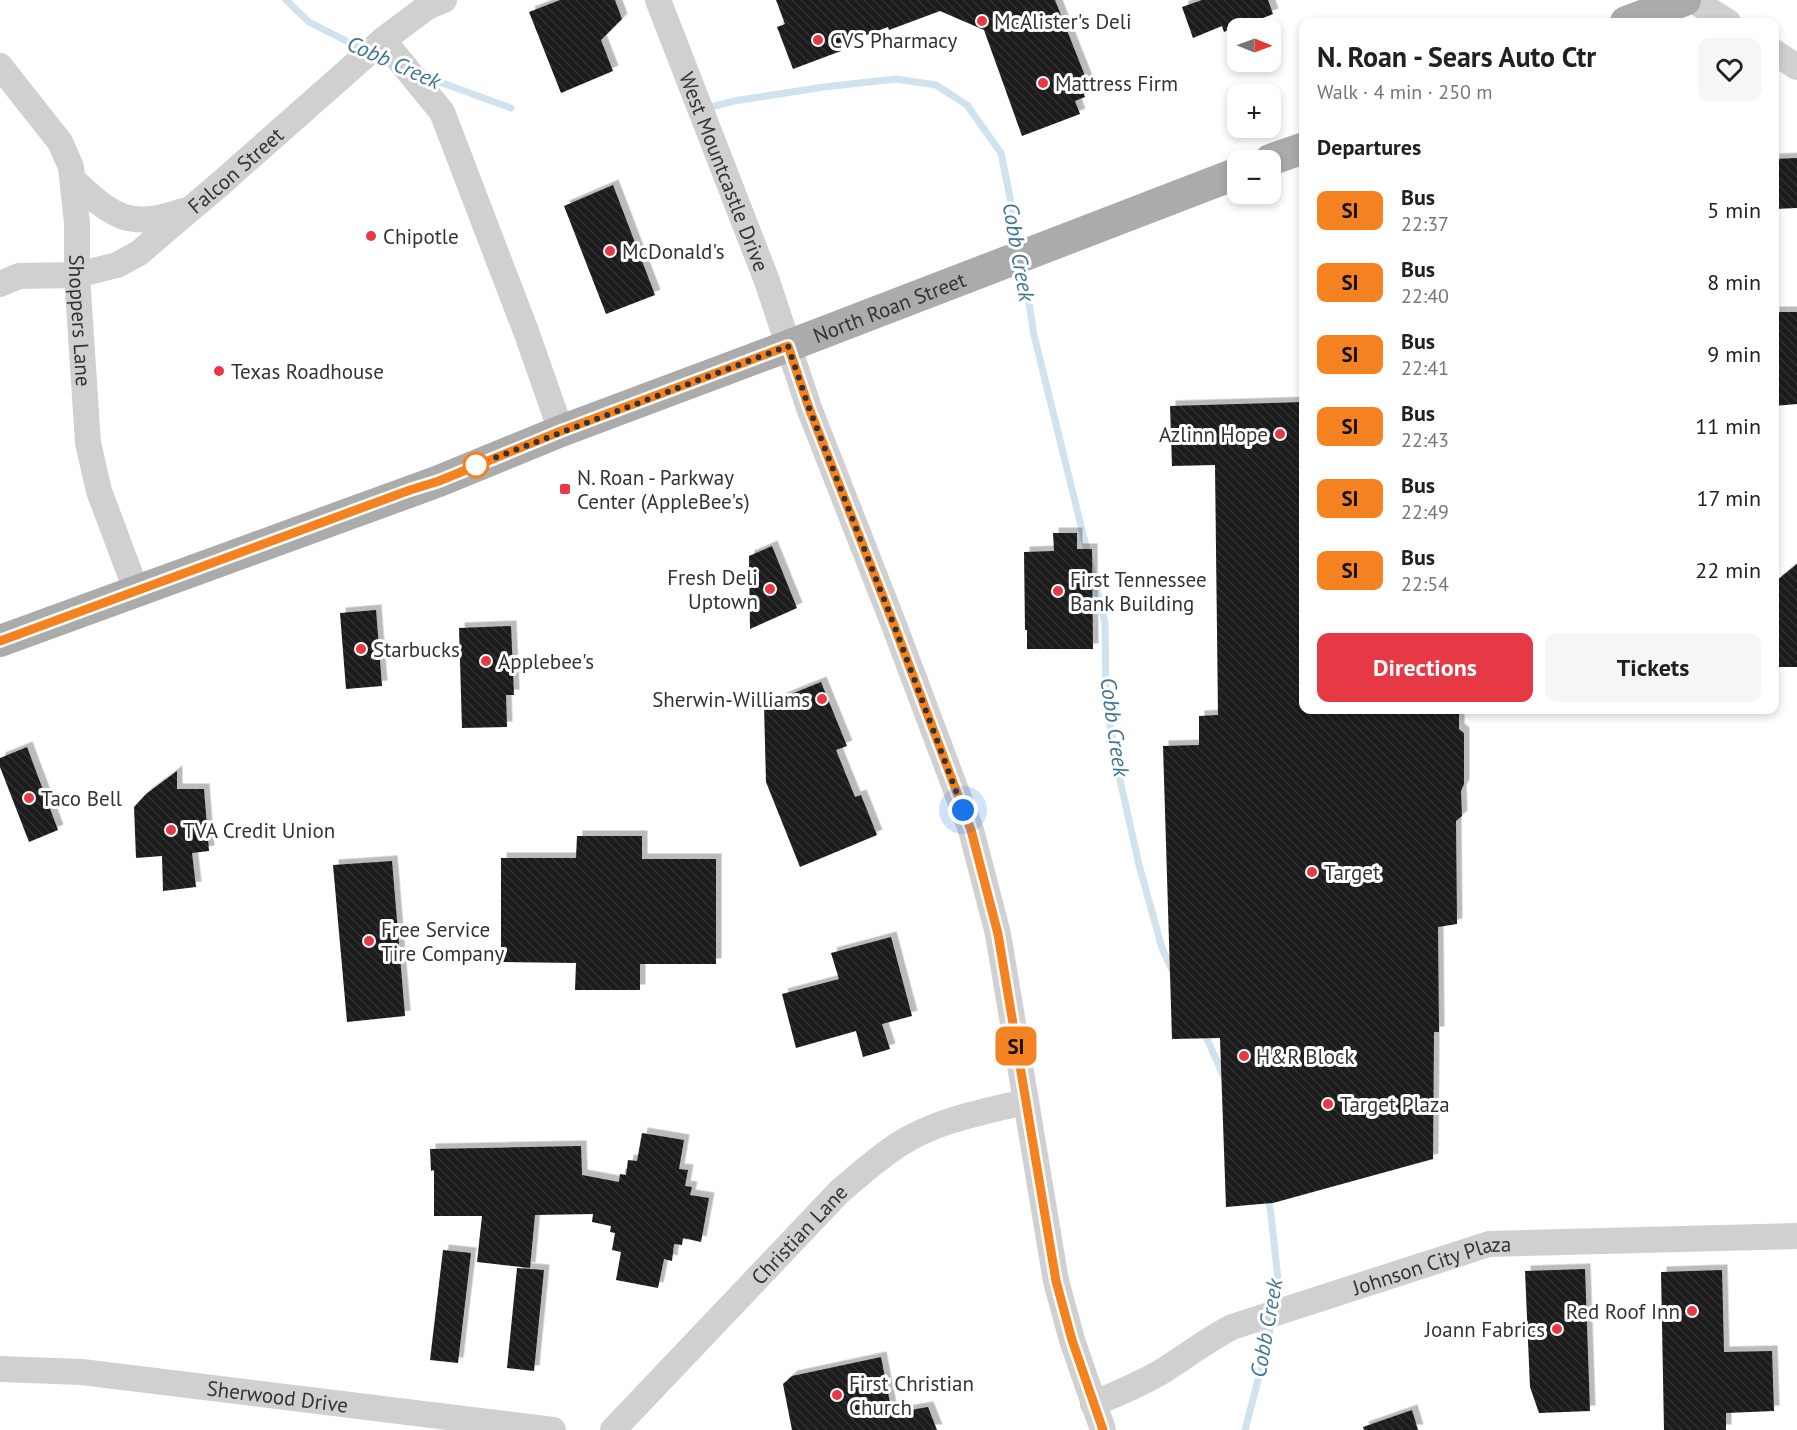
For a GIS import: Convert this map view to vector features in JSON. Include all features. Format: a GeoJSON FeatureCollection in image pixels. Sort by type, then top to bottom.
{"type":"FeatureCollection","features":[{"type":"Feature","properties":{"kind":"main road"},"geometry":{"type":"LineString","coordinates":[[1637,18],[1685,0]]}},
{"type":"Feature","properties":{"kind":"main road"},"geometry":{"type":"LineString","coordinates":[[1281,156],[1299,150]]}},
{"type":"Feature","properties":{"kind":"main road","name":"North Roan Street"},"geometry":{"type":"LineString","coordinates":[[0,641],[439,481],[561,431],[1227,177]]}},
{"type":"Feature","properties":{"kind":"street","name":"Falcon Street"},"geometry":{"type":"LineString","coordinates":[[0,284],[19,276],[77,275],[117,265],[139,253],[383,40],[427,7],[444,0]]}},
{"type":"Feature","properties":{"kind":"street","name":"West Mountcastle Drive"},"geometry":{"type":"LineString","coordinates":[[658,0],[767,281],[809,408],[971,830],[998,934],[1056,1281],[1072,1340],[1103,1430]]}},
{"type":"Feature","properties":{"kind":"street"},"geometry":{"type":"LineString","coordinates":[[1693,0],[1722,18]]}},
{"type":"Feature","properties":{"kind":"street"},"geometry":{"type":"LineString","coordinates":[[383,40],[442,112],[527,334],[561,431]]}},
{"type":"Feature","properties":{"kind":"street"},"geometry":{"type":"LineString","coordinates":[[1779,55],[1797,67]]}},
{"type":"Feature","properties":{"kind":"street","name":"Shoppers Lane"},"geometry":{"type":"LineString","coordinates":[[0,66],[60,142],[71,167],[77,223],[77,275],[88,443],[99,491],[136,590]]}},
{"type":"Feature","properties":{"kind":"street"},"geometry":{"type":"LineString","coordinates":[[72,180],[101,206],[115,215],[146,220],[165,217],[192,208]]}},
{"type":"Feature","properties":{"kind":"street","name":"Christian Lane"},"geometry":{"type":"LineString","coordinates":[[613,1430],[840,1191],[874,1162],[900,1144],[933,1127],[965,1116],[1025,1102]]}},
{"type":"Feature","properties":{"kind":"street","name":"Johnson City Plaza"},"geometry":{"type":"LineString","coordinates":[[1093,1404],[1161,1372],[1205,1341],[1232,1327],[1489,1244],[1797,1236]]}},
{"type":"Feature","properties":{"kind":"street","name":"Sherwood Drive"},"geometry":{"type":"LineString","coordinates":[[0,1370],[82,1372],[553,1430]]}},
{"type":"Feature","properties":{"kind":"building"},"geometry":{"type":"Polygon","coordinates":[[[560,0],[615,0],[622,19],[601,40],[613,71],[561,93],[529,12],[560,0]]]}},
{"type":"Feature","properties":{"kind":"building"},"geometry":{"type":"Polygon","coordinates":[[[776,0],[1055,0],[1087,81],[1080,84],[1085,97],[1075,101],[1080,114],[1022,136],[984,30],[940,11],[839,45],[841,51],[793,69],[777,27],[785,24],[776,0]]]}},
{"type":"Feature","properties":{"kind":"building"},"geometry":{"type":"Polygon","coordinates":[[[1202,0],[1268,0],[1273,14],[1263,18],[1227,18],[1227,31],[1224,32],[1222,26],[1193,38],[1182,7],[1202,0]]]}},
{"type":"Feature","properties":{"kind":"building"},"geometry":{"type":"Polygon","coordinates":[[[1797,158],[1797,208],[1779,209],[1779,159],[1797,158]]]}},
{"type":"Feature","properties":{"kind":"building","name":"McDonald's"},"geometry":{"type":"Polygon","coordinates":[[[613,185],[655,295],[606,314],[564,206],[613,185]]]}},
{"type":"Feature","properties":{"kind":"building"},"geometry":{"type":"Polygon","coordinates":[[[1779,312],[1797,312],[1797,404],[1779,406],[1779,312]]]}},
{"type":"Feature","properties":{"kind":"building"},"geometry":{"type":"Polygon","coordinates":[[[1299,402],[1299,714],[1459,714],[1459,729],[1464,733],[1462,816],[1456,821],[1457,924],[1438,927],[1439,1032],[1434,1032],[1433,1159],[1273,1203],[1226,1207],[1220,1038],[1172,1039],[1163,746],[1199,745],[1199,716],[1218,715],[1215,465],[1172,466],[1170,406],[1299,402]]]}},
{"type":"Feature","properties":{"kind":"building","name":"First Tennessee Bank Building"},"geometry":{"type":"Polygon","coordinates":[[[1053,533],[1077,533],[1077,549],[1092,549],[1093,649],[1027,649],[1024,552],[1054,551],[1053,533]]]}},
{"type":"Feature","properties":{"kind":"building","name":"Fresh Deli Uptown"},"geometry":{"type":"Polygon","coordinates":[[[772,546],[797,608],[750,629],[749,556],[772,546]]]}},
{"type":"Feature","properties":{"kind":"building"},"geometry":{"type":"Polygon","coordinates":[[[1797,564],[1797,667],[1779,667],[1779,579],[1797,564]]]}},
{"type":"Feature","properties":{"kind":"building","name":"Starbucks"},"geometry":{"type":"Polygon","coordinates":[[[376,610],[382,686],[346,689],[340,613],[376,610]]]}},
{"type":"Feature","properties":{"kind":"building","name":"Applebee's"},"geometry":{"type":"Polygon","coordinates":[[[511,626],[514,695],[506,695],[507,727],[462,728],[459,628],[511,626]]]}},
{"type":"Feature","properties":{"kind":"building"},"geometry":{"type":"Polygon","coordinates":[[[821,682],[847,746],[836,750],[855,797],[861,795],[877,835],[800,867],[766,782],[764,705],[821,682]]]}},
{"type":"Feature","properties":{"kind":"building","name":"Taco Bell"},"geometry":{"type":"Polygon","coordinates":[[[27,747],[58,830],[29,842],[0,767],[0,758],[27,747]]]}},
{"type":"Feature","properties":{"kind":"building","name":"TVA Credit Union"},"geometry":{"type":"Polygon","coordinates":[[[177,771],[177,789],[204,789],[209,851],[192,853],[196,887],[163,891],[162,856],[136,858],[134,807],[146,794],[177,771]]]}},
{"type":"Feature","properties":{"kind":"building"},"geometry":{"type":"Polygon","coordinates":[[[577,836],[642,836],[642,859],[716,859],[716,964],[640,964],[640,990],[575,990],[576,963],[501,962],[501,858],[576,858],[577,836]]]}},
{"type":"Feature","properties":{"kind":"building","name":"Free Service Tire Company"},"geometry":{"type":"Polygon","coordinates":[[[392,861],[405,1016],[347,1022],[333,865],[392,861]]]}},
{"type":"Feature","properties":{"kind":"building"},"geometry":{"type":"Polygon","coordinates":[[[891,937],[912,1016],[882,1024],[890,1049],[863,1057],[856,1031],[796,1048],[782,994],[839,979],[831,953],[891,937]]]}},
{"type":"Feature","properties":{"kind":"building"},"geometry":{"type":"Polygon","coordinates":[[[642,1133],[684,1140],[679,1169],[688,1170],[685,1186],[692,1187],[690,1195],[709,1198],[701,1242],[683,1238],[682,1245],[674,1244],[672,1261],[664,1259],[658,1288],[616,1280],[621,1252],[612,1250],[615,1233],[610,1232],[611,1226],[592,1222],[593,1214],[535,1215],[530,1268],[477,1262],[482,1216],[434,1216],[434,1170],[431,1171],[430,1149],[581,1146],[582,1175],[619,1182],[620,1174],[626,1175],[628,1160],[637,1161],[642,1133]]]}},
{"type":"Feature","properties":{"kind":"building"},"geometry":{"type":"Polygon","coordinates":[[[443,1250],[471,1253],[458,1363],[430,1360],[443,1250]]]}},
{"type":"Feature","properties":{"kind":"building"},"geometry":{"type":"Polygon","coordinates":[[[517,1268],[544,1270],[534,1371],[507,1368],[517,1268]]]}},
{"type":"Feature","properties":{"kind":"building","name":"Joann Fabrics"},"geometry":{"type":"Polygon","coordinates":[[[1585,1269],[1590,1411],[1539,1413],[1530,1387],[1525,1271],[1585,1269]]]}},
{"type":"Feature","properties":{"kind":"building","name":"Red Roof Inn"},"geometry":{"type":"Polygon","coordinates":[[[1722,1270],[1724,1352],[1772,1351],[1774,1411],[1726,1413],[1726,1430],[1664,1430],[1661,1272],[1722,1270]]]}},
{"type":"Feature","properties":{"kind":"building","name":"First Christian Church"},"geometry":{"type":"Polygon","coordinates":[[[881,1357],[892,1413],[928,1407],[937,1430],[792,1430],[783,1384],[792,1376],[881,1357]]]}},
{"type":"Feature","properties":{"kind":"building"},"geometry":{"type":"Polygon","coordinates":[[[1412,1410],[1418,1430],[1364,1430],[1363,1427],[1412,1410]]]}},
{"type":"Feature","properties":{"kind":"waterway","name":"Cobb Creek"},"geometry":{"type":"LineString","coordinates":[[286,0],[309,22],[364,50]]}},
{"type":"Feature","properties":{"kind":"waterway","name":"Cobb Creek"},"geometry":{"type":"LineString","coordinates":[[423,76],[511,108]]}},
{"type":"Feature","properties":{"kind":"waterway","name":"Cobb Creek"},"geometry":{"type":"LineString","coordinates":[[707,108],[734,101],[824,87],[896,79],[936,85],[967,105],[1001,153],[1020,247]]}},
{"type":"Feature","properties":{"kind":"waterway","name":"Cobb Creek"},"geometry":{"type":"LineString","coordinates":[[1023,264],[1034,335],[1105,623],[1106,701],[1118,771],[1139,865],[1162,948],[1173,972]]}},
{"type":"Feature","properties":{"kind":"waterway","name":"Cobb Creek"},"geometry":{"type":"LineString","coordinates":[[1203,1030],[1224,1077]]}},
{"type":"Feature","properties":{"kind":"waterway","name":"Cobb Creek"},"geometry":{"type":"LineString","coordinates":[[1266,1195],[1270,1207],[1278,1279],[1273,1309]]}},
{"type":"Feature","properties":{"kind":"waterway","name":"Cobb Creek"},"geometry":{"type":"LineString","coordinates":[[1245,1430],[1268,1342],[1271,1320]]}},
{"type":"Feature","properties":{"kind":"bus line","name":"SI"},"geometry":{"type":"LineString","coordinates":[[0,641],[430,482],[439,481],[561,431],[788,346],[809,408],[971,830],[998,934],[1056,1281],[1072,1340],[1103,1430]]}},
{"type":"Feature","properties":{"kind":"place","name":"McAlister's Deli"},"geometry":{"type":"Point","coordinates":[982,21]}},
{"type":"Feature","properties":{"kind":"place","name":"CVS Pharmacy"},"geometry":{"type":"Point","coordinates":[818,40]}},
{"type":"Feature","properties":{"kind":"place","name":"Mattress Firm"},"geometry":{"type":"Point","coordinates":[1043,83]}},
{"type":"Feature","properties":{"kind":"place","name":"Chipotle"},"geometry":{"type":"Point","coordinates":[371,236]}},
{"type":"Feature","properties":{"kind":"place","name":"McDonald's"},"geometry":{"type":"Point","coordinates":[610,251]}},
{"type":"Feature","properties":{"kind":"place","name":"Texas Roadhouse"},"geometry":{"type":"Point","coordinates":[219,371]}},
{"type":"Feature","properties":{"kind":"place","name":"Azlinn Hope"},"geometry":{"type":"Point","coordinates":[1280,434]}},
{"type":"Feature","properties":{"kind":"place","name":"N. Roan - Parkway Center (AppleBee's)"},"geometry":{"type":"Point","coordinates":[565,489]}},
{"type":"Feature","properties":{"kind":"place","name":"Fresh Deli Uptown"},"geometry":{"type":"Point","coordinates":[770,589]}},
{"type":"Feature","properties":{"kind":"place","name":"First Tennessee Bank Building"},"geometry":{"type":"Point","coordinates":[1058,591]}},
{"type":"Feature","properties":{"kind":"place","name":"Starbucks"},"geometry":{"type":"Point","coordinates":[361,649]}},
{"type":"Feature","properties":{"kind":"place","name":"Applebee's"},"geometry":{"type":"Point","coordinates":[486,661]}},
{"type":"Feature","properties":{"kind":"place","name":"Sherwin-Williams"},"geometry":{"type":"Point","coordinates":[822,699]}},
{"type":"Feature","properties":{"kind":"place","name":"Taco Bell"},"geometry":{"type":"Point","coordinates":[29,798]}},
{"type":"Feature","properties":{"kind":"place","name":"TVA Credit Union"},"geometry":{"type":"Point","coordinates":[171,830]}},
{"type":"Feature","properties":{"kind":"place","name":"Target"},"geometry":{"type":"Point","coordinates":[1312,872]}},
{"type":"Feature","properties":{"kind":"place","name":"Free Service Tire Company"},"geometry":{"type":"Point","coordinates":[369,941]}},
{"type":"Feature","properties":{"kind":"place","name":"H&R Block"},"geometry":{"type":"Point","coordinates":[1244,1056]}},
{"type":"Feature","properties":{"kind":"place","name":"Target Plaza"},"geometry":{"type":"Point","coordinates":[1328,1104]}},
{"type":"Feature","properties":{"kind":"place","name":"Red Roof Inn"},"geometry":{"type":"Point","coordinates":[1692,1311]}},
{"type":"Feature","properties":{"kind":"place","name":"Joann Fabrics"},"geometry":{"type":"Point","coordinates":[1557,1329]}},
{"type":"Feature","properties":{"kind":"place","name":"First Christian Church"},"geometry":{"type":"Point","coordinates":[837,1395]}},
{"type":"Feature","properties":{"kind":"route"},"geometry":{"type":"LineString","coordinates":[[476,465],[788,346],[809,408],[963,810]]}}]}
